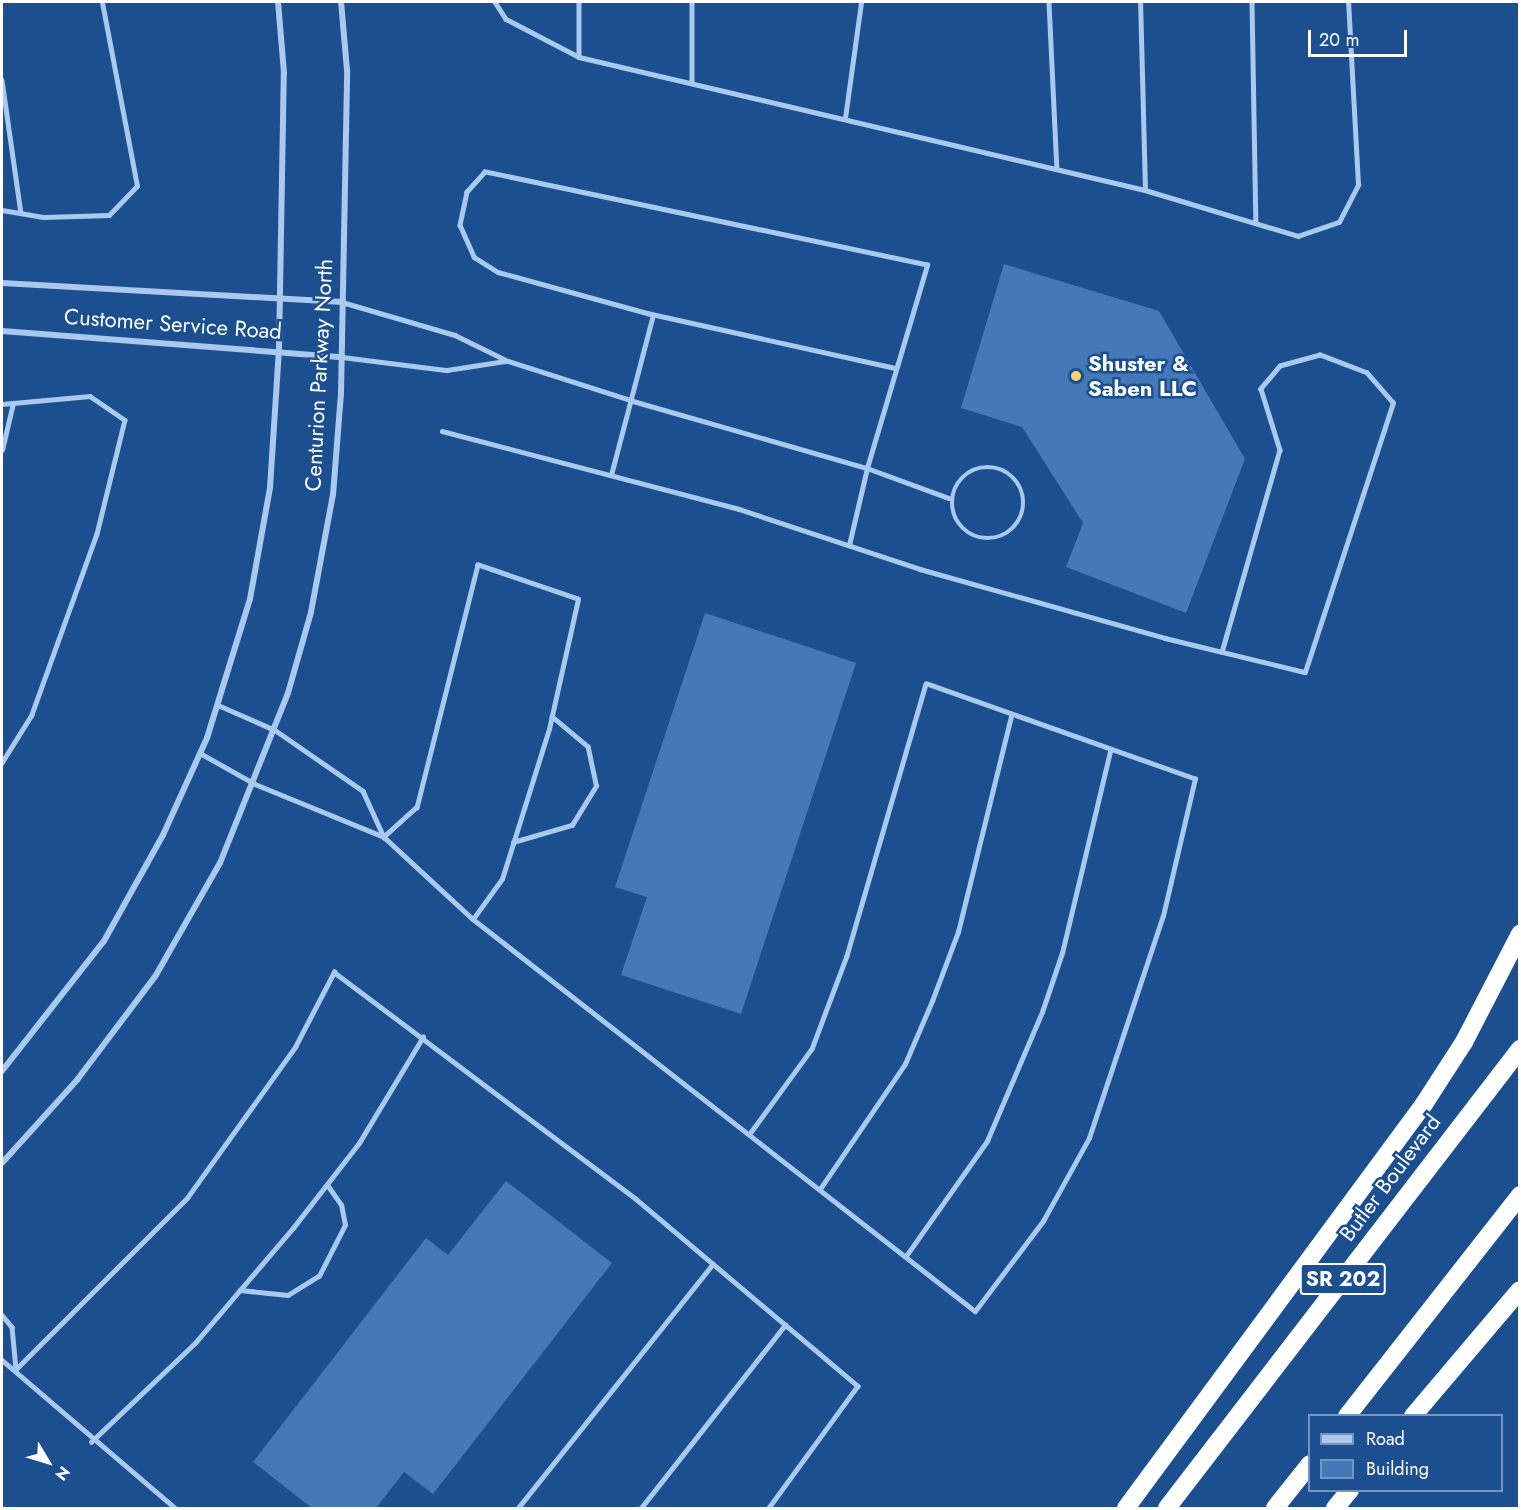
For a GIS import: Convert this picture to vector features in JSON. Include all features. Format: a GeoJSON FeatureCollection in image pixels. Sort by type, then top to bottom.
{"type":"FeatureCollection","features":[{"type":"Feature","properties":{"kind":"highway"},"geometry":{"type":"LineString","coordinates":[[1126,1509],[1424,1104],[1469,1033],[1520,934]]}},
{"type":"Feature","properties":{"kind":"highway","name":"Butler Boulevard"},"geometry":{"type":"LineString","coordinates":[[1167,1509],[1520,1049]]}},
{"type":"Feature","properties":{"kind":"highway"},"geometry":{"type":"LineString","coordinates":[[1349,1414],[1520,1195]]}},
{"type":"Feature","properties":{"kind":"highway"},"geometry":{"type":"LineString","coordinates":[[1415,1414],[1520,1290]]}},
{"type":"Feature","properties":{"kind":"highway"},"geometry":{"type":"LineString","coordinates":[[1275,1509],[1308,1467]]}},
{"type":"Feature","properties":{"kind":"highway"},"geometry":{"type":"LineString","coordinates":[[1335,1509],[1349,1492]]}},
{"type":"Feature","properties":{"kind":"street","name":"Centurion Parkway North"},"geometry":{"type":"LineString","coordinates":[[2,1071],[104,941],[164,835],[218,705],[250,598],[270,488],[279,349],[284,73],[278,2]]}},
{"type":"Feature","properties":{"kind":"street","name":"Centurion Parkway North"},"geometry":{"type":"LineString","coordinates":[[2,1163],[77,1080],[156,975],[220,863],[255,784],[275,730],[311,612],[333,495],[342,357],[347,70],[340,2]]}},
{"type":"Feature","properties":{"kind":"street","name":"Customer Service Road"},"geometry":{"type":"LineString","coordinates":[[2,283],[342,302]]}},
{"type":"Feature","properties":{"kind":"street","name":"Customer Service Road"},"geometry":{"type":"LineString","coordinates":[[2,331],[279,349],[342,357]]}},
{"type":"Feature","properties":{"kind":"lane"},"geometry":{"type":"LineString","coordinates":[[2,210],[21,213],[109,215],[137,186],[102,2]]}},
{"type":"Feature","properties":{"kind":"lane"},"geometry":{"type":"LineString","coordinates":[[495,2],[506,19],[579,57],[1145,190],[1298,236],[1340,222],[1358,185],[1348,2]]}},
{"type":"Feature","properties":{"kind":"lane"},"geometry":{"type":"LineString","coordinates":[[579,2],[579,57]]}},
{"type":"Feature","properties":{"kind":"lane"},"geometry":{"type":"LineString","coordinates":[[692,2],[692,82]]}},
{"type":"Feature","properties":{"kind":"lane"},"geometry":{"type":"LineString","coordinates":[[845,118],[861,2]]}},
{"type":"Feature","properties":{"kind":"lane"},"geometry":{"type":"LineString","coordinates":[[1049,2],[1057,169]]}},
{"type":"Feature","properties":{"kind":"lane"},"geometry":{"type":"LineString","coordinates":[[1140,2],[1145,190]]}},
{"type":"Feature","properties":{"kind":"lane"},"geometry":{"type":"LineString","coordinates":[[1252,2],[1256,223]]}},
{"type":"Feature","properties":{"kind":"lane"},"geometry":{"type":"LineString","coordinates":[[2,80],[21,213]]}},
{"type":"Feature","properties":{"kind":"lane"},"geometry":{"type":"LineString","coordinates":[[849,545],[867,468],[897,368],[927,265],[485,172],[467,192],[460,225],[474,257],[498,272],[653,315],[897,368]]}},
{"type":"Feature","properties":{"kind":"lane"},"geometry":{"type":"LineString","coordinates":[[342,302],[455,335],[508,361],[633,401],[867,468],[949,498]]}},
{"type":"Feature","properties":{"kind":"lane"},"geometry":{"type":"LineString","coordinates":[[611,475],[633,401],[653,315]]}},
{"type":"Feature","properties":{"kind":"lane"},"geometry":{"type":"LineString","coordinates":[[442,431],[611,475],[1222,652],[1305,672],[1393,404],[1367,373],[1320,355],[1280,366],[1261,388],[1280,450],[1222,652]]}},
{"type":"Feature","properties":{"kind":"lane"},"geometry":{"type":"LineString","coordinates":[[342,357],[447,370],[508,361]]}},
{"type":"Feature","properties":{"kind":"lane"},"geometry":{"type":"LineString","coordinates":[[2,404],[90,396],[125,420],[94,545],[32,715],[2,763]]}},
{"type":"Feature","properties":{"kind":"lane"},"geometry":{"type":"LineString","coordinates":[[2,450],[13,403]]}},
{"type":"Feature","properties":{"kind":"lane"},"geometry":{"type":"LineString","coordinates":[[990,465],[1025,490],[1027,509],[1002,538],[974,538],[957,522],[949,498],[965,471],[990,465]]}},
{"type":"Feature","properties":{"kind":"lane"},"geometry":{"type":"LineString","coordinates":[[384,837],[417,807],[477,565],[578,598],[552,717],[501,879],[472,919]]}},
{"type":"Feature","properties":{"kind":"lane"},"geometry":{"type":"LineString","coordinates":[[200,753],[255,784],[384,837],[472,919],[975,1311],[1043,1221],[1089,1138],[1163,916],[1195,779],[1110,751],[926,684],[847,957],[812,1049],[750,1134]]}},
{"type":"Feature","properties":{"kind":"lane"},"geometry":{"type":"LineString","coordinates":[[218,705],[275,730],[363,791],[384,837]]}},
{"type":"Feature","properties":{"kind":"lane"},"geometry":{"type":"LineString","coordinates":[[820,1189],[905,1064],[932,1000],[958,932],[1011,716]]}},
{"type":"Feature","properties":{"kind":"lane"},"geometry":{"type":"LineString","coordinates":[[513,842],[572,825],[596,786],[588,747],[552,717]]}},
{"type":"Feature","properties":{"kind":"lane"},"geometry":{"type":"LineString","coordinates":[[906,1256],[987,1141],[1042,1012],[1062,953],[1110,751]]}},
{"type":"Feature","properties":{"kind":"lane"},"geometry":{"type":"LineString","coordinates":[[16,1369],[187,1198],[295,1047],[334,972],[423,1037],[713,1264],[858,1386],[769,1509]]}},
{"type":"Feature","properties":{"kind":"lane"},"geometry":{"type":"LineString","coordinates":[[91,1442],[195,1343],[327,1185],[423,1037]]}},
{"type":"Feature","properties":{"kind":"lane"},"geometry":{"type":"LineString","coordinates":[[240,1290],[288,1295],[319,1276],[345,1225],[341,1205],[327,1185]]}},
{"type":"Feature","properties":{"kind":"lane"},"geometry":{"type":"LineString","coordinates":[[518,1509],[713,1264]]}},
{"type":"Feature","properties":{"kind":"lane"},"geometry":{"type":"LineString","coordinates":[[2,1315],[12,1327],[16,1369]]}},
{"type":"Feature","properties":{"kind":"lane"},"geometry":{"type":"LineString","coordinates":[[641,1509],[785,1325]]}},
{"type":"Feature","properties":{"kind":"lane"},"geometry":{"type":"LineString","coordinates":[[2,1360],[16,1369],[91,1442],[175,1509]]}},
{"type":"Feature","properties":{"kind":"building"},"geometry":{"type":"Polygon","coordinates":[[[1004,264],[1159,311],[1245,459],[1186,613],[1066,567],[1083,523],[1022,427],[961,408],[1004,264]]]}},
{"type":"Feature","properties":{"kind":"building"},"geometry":{"type":"Polygon","coordinates":[[[705,613],[856,663],[741,1014],[621,975],[647,897],[615,887],[705,613]]]}},
{"type":"Feature","properties":{"kind":"building"},"geometry":{"type":"Polygon","coordinates":[[[506,1181],[612,1263],[433,1494],[404,1472],[376,1508],[312,1508],[253,1462],[426,1238],[448,1255],[506,1181]]]}},
{"type":"Feature","properties":{"kind":"place","name":"Shuster & Saben LLC"},"geometry":{"type":"Point","coordinates":[1076,376]}}]}
